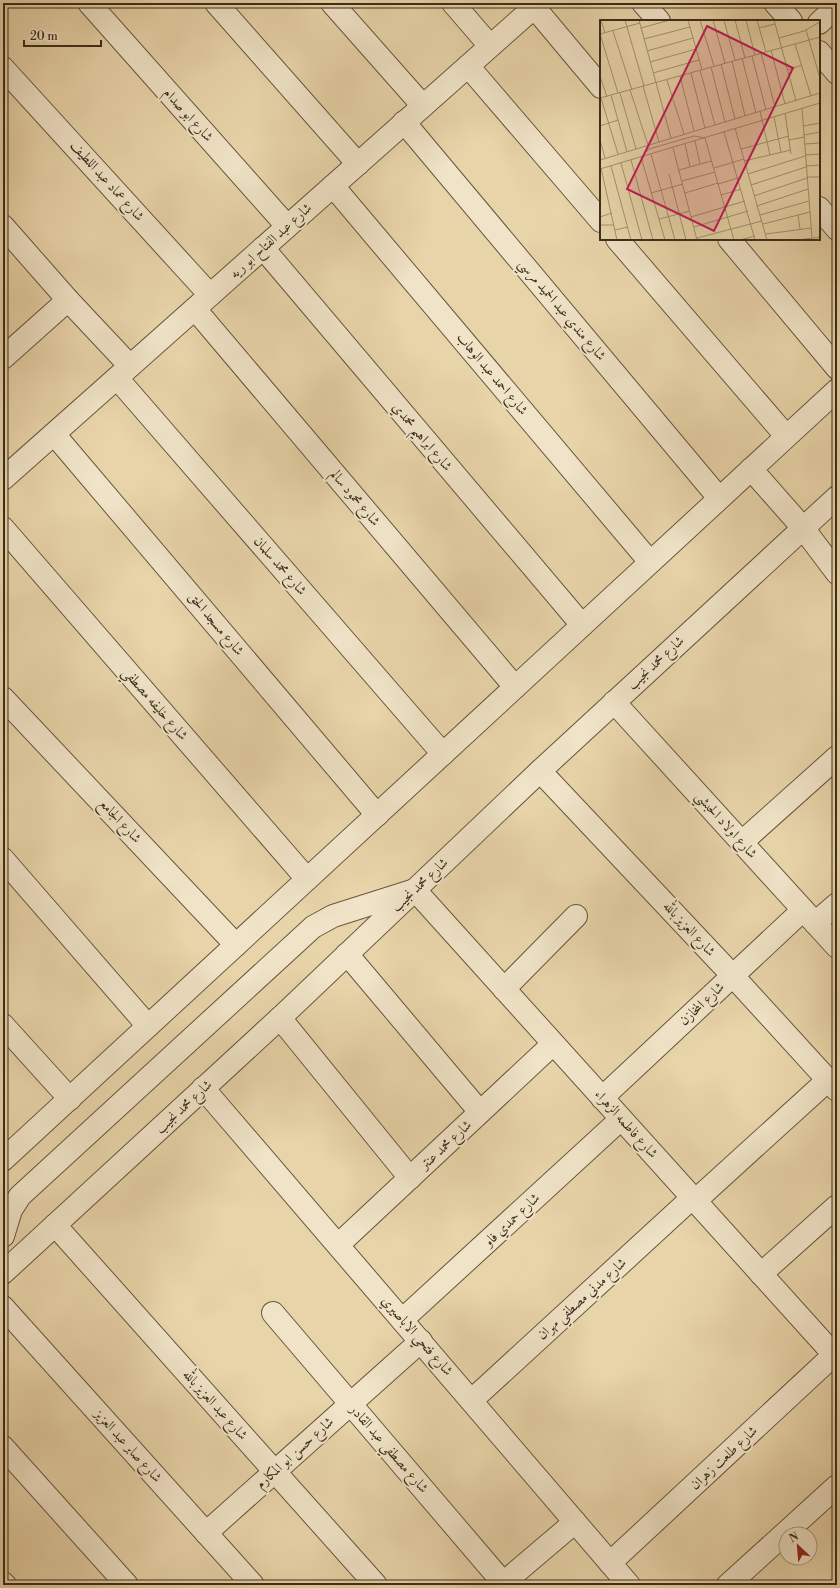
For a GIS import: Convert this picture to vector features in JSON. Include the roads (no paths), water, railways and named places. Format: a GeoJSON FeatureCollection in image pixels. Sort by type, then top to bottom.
{"type":"FeatureCollection","features":[{"type":"Feature","properties":{"kind":"street","name":"شارع ابو صدام"},"geometry":{"type":"LineString","coordinates":[[89,3],[287,226]]}},
{"type":"Feature","properties":{"kind":"street"},"geometry":{"type":"LineString","coordinates":[[216,3],[358,164]]}},
{"type":"Feature","properties":{"kind":"street"},"geometry":{"type":"LineString","coordinates":[[332,3],[423,106]]}},
{"type":"Feature","properties":{"kind":"street"},"geometry":{"type":"LineString","coordinates":[[453,3],[490,46]]}},
{"type":"Feature","properties":{"kind":"street"},"geometry":{"type":"LineString","coordinates":[[643,3],[658,20]]}},
{"type":"Feature","properties":{"kind":"street"},"geometry":{"type":"LineString","coordinates":[[775,3],[790,20]]}},
{"type":"Feature","properties":{"kind":"street","name":"شارع عبد الفتاح ابو ريه"},"geometry":{"type":"LineString","coordinates":[[3,480],[536,5]]}},
{"type":"Feature","properties":{"kind":"street"},"geometry":{"type":"LineString","coordinates":[[536,5],[600,86]]}},
{"type":"Feature","properties":{"kind":"street"},"geometry":{"type":"LineString","coordinates":[[820,22],[837,6]]}},
{"type":"Feature","properties":{"kind":"street"},"geometry":{"type":"LineString","coordinates":[[820,53],[837,73]]}},
{"type":"Feature","properties":{"kind":"street"},"geometry":{"type":"LineString","coordinates":[[468,66],[600,219]]}},
{"type":"Feature","properties":{"kind":"street","name":"شارع عماد عبد اللطيف"},"geometry":{"type":"LineString","coordinates":[[3,68],[203,302]]}},
{"type":"Feature","properties":{"kind":"street","name":"شارع مندي عبد الحميد مرسي"},"geometry":{"type":"LineString","coordinates":[[404,122],[719,498]]}},
{"type":"Feature","properties":{"kind":"street","name":"شارع احمد عبد الوهاب"},"geometry":{"type":"LineString","coordinates":[[333,186],[650,562]]}},
{"type":"Feature","properties":{"kind":"street"},"geometry":{"type":"LineString","coordinates":[[820,209],[837,229]]}},
{"type":"Feature","properties":{"kind":"street","name":"شارع محمد سلمان"},"geometry":{"type":"LineString","coordinates":[[3,226],[68,300],[123,372],[443,754]]}},
{"type":"Feature","properties":{"kind":"street"},"geometry":{"type":"LineString","coordinates":[[618,240],[786,436]]}},
{"type":"Feature","properties":{"kind":"street"},"geometry":{"type":"LineString","coordinates":[[730,240],[837,368]]}},
{"type":"Feature","properties":{"kind":"street","name":"شارع ابراهيم محمدي"},"geometry":{"type":"LineString","coordinates":[[263,248],[582,625]]}},
{"type":"Feature","properties":{"kind":"street"},"geometry":{"type":"LineString","coordinates":[[3,358],[68,300]]}},
{"type":"Feature","properties":{"kind":"street","name":"شارع محمود سالم"},"geometry":{"type":"LineString","coordinates":[[203,302],[515,687]]}},
{"type":"Feature","properties":{"kind":"street"},"geometry":{"type":"LineString","coordinates":[[3,1160],[837,390]]}},
{"type":"Feature","properties":{"kind":"street","name":"شارع مسجد الحق"},"geometry":{"type":"LineString","coordinates":[[54,434],[377,815]]}},
{"type":"Feature","properties":{"kind":"street"},"geometry":{"type":"LineString","coordinates":[[751,469],[803,528],[837,573]]}},
{"type":"Feature","properties":{"kind":"street","name":"شارع محمد نجيب"},"geometry":{"type":"LineString","coordinates":[[3,1273],[280,1018],[540,771],[837,497]]}},
{"type":"Feature","properties":{"kind":"street","name":"شارع خليفه مصطفي"},"geometry":{"type":"LineString","coordinates":[[3,528],[307,879]]}},
{"type":"Feature","properties":{"kind":"street","name":"شارع الجامع"},"geometry":{"type":"LineString","coordinates":[[3,698],[236,945]]}},
{"type":"Feature","properties":{"kind":"street","name":"شارع اولاد الحبشي"},"geometry":{"type":"LineString","coordinates":[[614,702],[837,947]]}},
{"type":"Feature","properties":{"kind":"street"},"geometry":{"type":"LineString","coordinates":[[742,842],[837,757]]}},
{"type":"Feature","properties":{"kind":"street","name":"شارع العزيز بالله"},"geometry":{"type":"LineString","coordinates":[[540,771],[733,976],[833,1085]]}},
{"type":"Feature","properties":{"kind":"street"},"geometry":{"type":"LineString","coordinates":[[3,859],[148,1026]]}},
{"type":"Feature","properties":{"kind":"street"},"geometry":{"type":"LineString","coordinates":[[3,1236],[11,1210],[20,1196],[313,927],[333,916],[415,890]]}},
{"type":"Feature","properties":{"kind":"street","name":"شارع فاطمه الزهراء"},"geometry":{"type":"LineString","coordinates":[[415,890],[693,1199],[836,1355]]}},
{"type":"Feature","properties":{"kind":"street","name":"شارع المخازن"},"geometry":{"type":"LineString","coordinates":[[602,1098],[733,976],[809,916],[837,904]]}},
{"type":"Feature","properties":{"kind":"street"},"geometry":{"type":"LineString","coordinates":[[504,989],[576,916]]}},
{"type":"Feature","properties":{"kind":"street"},"geometry":{"type":"LineString","coordinates":[[347,954],[480,1112]]}},
{"type":"Feature","properties":{"kind":"street"},"geometry":{"type":"LineString","coordinates":[[280,1018],[410,1178]]}},
{"type":"Feature","properties":{"kind":"street"},"geometry":{"type":"LineString","coordinates":[[3,1025],[70,1099]]}},
{"type":"Feature","properties":{"kind":"street","name":"شارع محمد عنتر"},"geometry":{"type":"LineString","coordinates":[[338,1245],[554,1044]]}},
{"type":"Feature","properties":{"kind":"street","name":"شارع مدني مصطفي مهران"},"geometry":{"type":"LineString","coordinates":[[472,1400],[693,1199],[833,1085]]}},
{"type":"Feature","properties":{"kind":"street","name":"شارع فتحي الاباصيري"},"geometry":{"type":"LineString","coordinates":[[204,1088],[629,1585]]}},
{"type":"Feature","properties":{"kind":"street","name":"شارع حمدي فاو"},"geometry":{"type":"LineString","coordinates":[[402,1320],[621,1119]]}},
{"type":"Feature","properties":{"kind":"street"},"geometry":{"type":"LineString","coordinates":[[761,1274],[837,1206]]}},
{"type":"Feature","properties":{"kind":"street","name":"شارع عبد العزيز بالله"},"geometry":{"type":"LineString","coordinates":[[55,1225],[376,1585]]}},
{"type":"Feature","properties":{"kind":"street","name":"شارع صابر عبد العزيز"},"geometry":{"type":"LineString","coordinates":[[3,1307],[253,1585]]}},
{"type":"Feature","properties":{"kind":"street","name":"شارع مصطفي عبد القادر"},"geometry":{"type":"LineString","coordinates":[[274,1313],[503,1584]]}},
{"type":"Feature","properties":{"kind":"street","name":"شارع حسن ابو المكارم"},"geometry":{"type":"LineString","coordinates":[[206,1533],[420,1341]]}},
{"type":"Feature","properties":{"kind":"street","name":"شارع طلعت زهران"},"geometry":{"type":"LineString","coordinates":[[610,1563],[836,1355]]}},
{"type":"Feature","properties":{"kind":"street"},"geometry":{"type":"LineString","coordinates":[[3,1447],[127,1585]]}},
{"type":"Feature","properties":{"kind":"street"},"geometry":{"type":"LineString","coordinates":[[728,1585],[837,1486]]}},
{"type":"Feature","properties":{"kind":"street"},"geometry":{"type":"LineString","coordinates":[[503,1584],[575,1522]]}}]}
